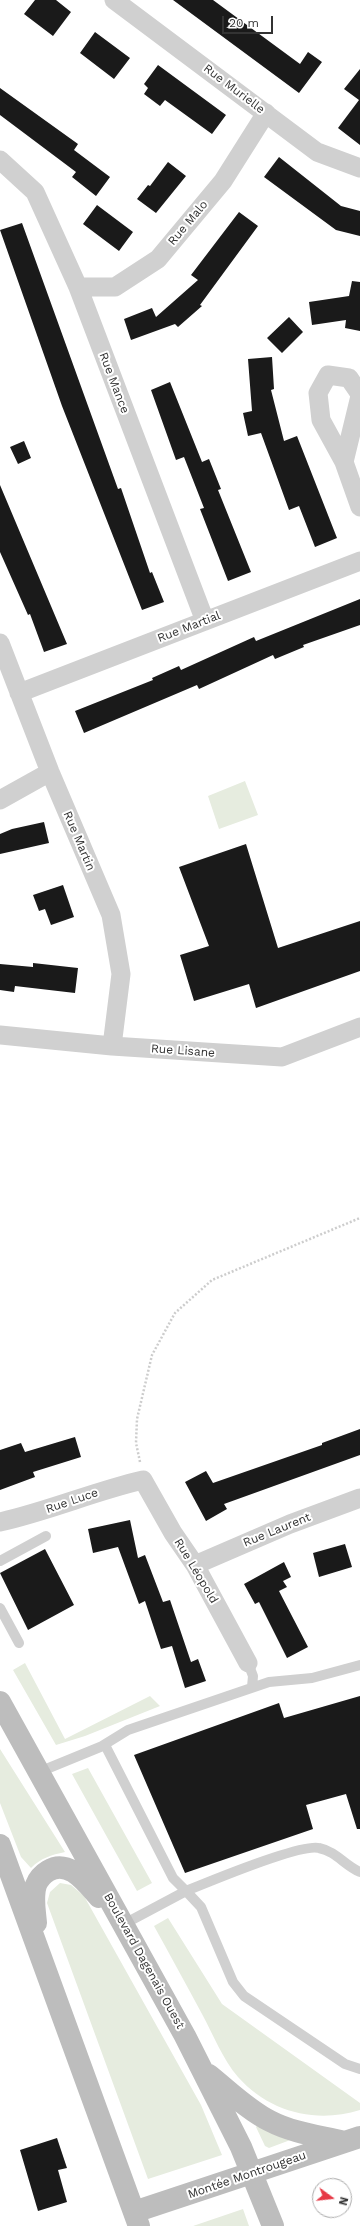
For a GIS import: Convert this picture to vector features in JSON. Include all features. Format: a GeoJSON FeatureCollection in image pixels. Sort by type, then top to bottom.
{"type":"FeatureCollection","features":[{"type":"Feature","properties":{"kind":"main road","name":"Boulevard Dagenais Ouest"},"geometry":{"type":"LineString","coordinates":[[0,1702],[124,1924],[202,2069],[253,2174],[273,2226]]}},
{"type":"Feature","properties":{"kind":"main road"},"geometry":{"type":"LineString","coordinates":[[0,1845],[136,2219]]}},
{"type":"Feature","properties":{"kind":"main road"},"geometry":{"type":"LineString","coordinates":[[36,1942],[36,1886],[42,1876],[51,1869],[64,1868],[76,1873],[124,1924]]}},
{"type":"Feature","properties":{"kind":"main road"},"geometry":{"type":"LineString","coordinates":[[202,2069],[248,2107],[271,2122],[288,2128],[352,2139]]}},
{"type":"Feature","properties":{"kind":"main road","name":"Montée Montrougeau"},"geometry":{"type":"LineString","coordinates":[[136,2219],[253,2174],[352,2139]]}},
{"type":"Feature","properties":{"kind":"street","name":"Rue Murielle"},"geometry":{"type":"LineString","coordinates":[[114,0],[317,152],[360,168]]}},
{"type":"Feature","properties":{"kind":"street","name":"Rue Malo"},"geometry":{"type":"LineString","coordinates":[[78,287],[115,287],[158,259],[223,181],[266,113]]}},
{"type":"Feature","properties":{"kind":"street","name":"Rue Mance"},"geometry":{"type":"LineString","coordinates":[[0,160],[35,192],[78,287],[205,620]]}},
{"type":"Feature","properties":{"kind":"street"},"geometry":{"type":"LineString","coordinates":[[344,462],[360,395],[349,378],[328,375],[318,393],[321,420],[344,462],[360,508]]}},
{"type":"Feature","properties":{"kind":"street","name":"Rue Martial"},"geometry":{"type":"LineString","coordinates":[[18,693],[360,560]]}},
{"type":"Feature","properties":{"kind":"street","name":"Rue Martin"},"geometry":{"type":"LineString","coordinates":[[0,643],[18,693],[50,772],[111,915],[121,974],[112,1046]]}},
{"type":"Feature","properties":{"kind":"street"},"geometry":{"type":"LineString","coordinates":[[0,800],[50,772]]}},
{"type":"Feature","properties":{"kind":"street","name":"Rue Lisane"},"geometry":{"type":"LineString","coordinates":[[0,1035],[112,1046],[282,1057],[360,1026]]}},
{"type":"Feature","properties":{"kind":"street","name":"Rue Luce"},"geometry":{"type":"LineString","coordinates":[[0,1522],[36,1513],[113,1488],[144,1480]]}},
{"type":"Feature","properties":{"kind":"street","name":"Rue Léopold"},"geometry":{"type":"LineString","coordinates":[[144,1480],[173,1533],[195,1565],[248,1663]]}},
{"type":"Feature","properties":{"kind":"street","name":"Rue Laurent"},"geometry":{"type":"LineString","coordinates":[[195,1565],[290,1524],[360,1498]]}},
{"type":"Feature","properties":{"kind":"lane"},"geometry":{"type":"LineString","coordinates":[[0,1562],[46,1536]]}},
{"type":"Feature","properties":{"kind":"lane"},"geometry":{"type":"LineString","coordinates":[[0,1608],[19,1643]]}},
{"type":"Feature","properties":{"kind":"lane"},"geometry":{"type":"LineString","coordinates":[[248,1663],[253,1676],[252,1687]]}},
{"type":"Feature","properties":{"kind":"lane"},"geometry":{"type":"LineString","coordinates":[[39,1772],[102,1746],[128,1730],[252,1687],[269,1682],[312,1678],[360,1665]]}},
{"type":"Feature","properties":{"kind":"lane"},"geometry":{"type":"LineString","coordinates":[[102,1746],[105,1745],[173,1878],[202,1907],[233,1982],[244,1996],[345,2064],[360,2069]]}},
{"type":"Feature","properties":{"kind":"lane"},"geometry":{"type":"LineString","coordinates":[[124,1924],[186,1891],[242,1869],[310,1847],[317,1847],[338,1854],[347,1866],[360,1872]]}},
{"type":"Feature","properties":{"kind":"path"},"geometry":{"type":"LineString","coordinates":[[144,1480],[136,1443],[137,1419],[152,1355],[175,1313],[212,1280],[360,1218]]}},
{"type":"Feature","properties":{"kind":"shaded area"},"geometry":{"type":"Polygon","coordinates":[[[245,781],[258,815],[219,829],[208,796],[245,781]]]}},
{"type":"Feature","properties":{"kind":"shaded area"},"geometry":{"type":"Polygon","coordinates":[[[25,1663],[65,1739],[150,1696],[160,1706],[85,1736],[56,1745],[13,1670],[25,1663]]]}},
{"type":"Feature","properties":{"kind":"shaded area"},"geometry":{"type":"Polygon","coordinates":[[[0,1749],[65,1852],[46,1857],[31,1868],[21,1857],[0,1803],[0,1749]]]}},
{"type":"Feature","properties":{"kind":"shaded area"},"geometry":{"type":"Polygon","coordinates":[[[88,1768],[152,1883],[137,1891],[72,1774],[88,1768]]]}},
{"type":"Feature","properties":{"kind":"shaded area"},"geometry":{"type":"Polygon","coordinates":[[[60,1883],[71,1885],[84,1896],[201,2105],[222,2155],[148,2179],[47,1903],[50,1892],[60,1883]]]}},
{"type":"Feature","properties":{"kind":"shaded area"},"geometry":{"type":"Polygon","coordinates":[[[168,1918],[222,2004],[360,2103],[360,2110],[327,2116],[294,2112],[279,2107],[264,2099],[250,2089],[238,2077],[223,2055],[154,1926],[168,1918]]]}},
{"type":"Feature","properties":{"kind":"shaded area"},"geometry":{"type":"Polygon","coordinates":[[[259,2123],[293,2139],[269,2148],[265,2146],[256,2127],[259,2123]]]}},
{"type":"Feature","properties":{"kind":"shaded area"},"geometry":{"type":"Polygon","coordinates":[[[243,2209],[249,2226],[193,2226],[243,2209]]]}},
{"type":"Feature","properties":{"kind":"building"},"geometry":{"type":"Polygon","coordinates":[[[35,0],[56,0],[71,12],[53,36],[24,14],[35,0]]]}},
{"type":"Feature","properties":{"kind":"building"},"geometry":{"type":"Polygon","coordinates":[[[173,0],[213,0],[300,64],[308,52],[322,62],[299,93],[173,0]]]}},
{"type":"Feature","properties":{"kind":"building"},"geometry":{"type":"Polygon","coordinates":[[[95,32],[130,58],[114,79],[80,53],[95,32]]]}},
{"type":"Feature","properties":{"kind":"building"},"geometry":{"type":"Polygon","coordinates":[[[158,65],[226,115],[212,134],[165,100],[160,106],[144,94],[148,88],[144,84],[158,65]]]}},
{"type":"Feature","properties":{"kind":"building"},"geometry":{"type":"Polygon","coordinates":[[[360,69],[360,145],[338,128],[359,100],[344,89],[360,69]]]}},
{"type":"Feature","properties":{"kind":"building"},"geometry":{"type":"Polygon","coordinates":[[[0,88],[78,144],[74,150],[110,177],[96,196],[72,177],[76,172],[0,115],[0,88]]]}},
{"type":"Feature","properties":{"kind":"building"},"geometry":{"type":"Polygon","coordinates":[[[279,157],[341,206],[360,211],[360,236],[336,230],[264,177],[279,157]]]}},
{"type":"Feature","properties":{"kind":"building"},"geometry":{"type":"Polygon","coordinates":[[[168,162],[186,176],[156,213],[137,199],[148,185],[150,186],[168,162]]]}},
{"type":"Feature","properties":{"kind":"building"},"geometry":{"type":"Polygon","coordinates":[[[97,205],[133,232],[119,251],[83,224],[97,205]]]}},
{"type":"Feature","properties":{"kind":"building"},"geometry":{"type":"Polygon","coordinates":[[[239,212],[258,226],[200,305],[202,306],[178,327],[175,324],[131,340],[124,319],[152,308],[156,317],[198,280],[191,275],[239,212]]]}},
{"type":"Feature","properties":{"kind":"building"},"geometry":{"type":"Polygon","coordinates":[[[22,223],[118,489],[121,488],[150,573],[152,572],[164,602],[142,610],[62,406],[0,230],[22,223]]]}},
{"type":"Feature","properties":{"kind":"building"},"geometry":{"type":"Polygon","coordinates":[[[352,281],[360,282],[360,331],[345,328],[346,320],[312,325],[309,302],[349,296],[352,281]]]}},
{"type":"Feature","properties":{"kind":"building"},"geometry":{"type":"Polygon","coordinates":[[[289,317],[303,332],[282,353],[267,338],[289,317]]]}},
{"type":"Feature","properties":{"kind":"building"},"geometry":{"type":"Polygon","coordinates":[[[272,357],[274,389],[271,390],[284,441],[297,436],[337,538],[315,547],[299,506],[289,510],[261,433],[248,436],[243,413],[252,411],[248,359],[272,357]]]}},
{"type":"Feature","properties":{"kind":"building"},"geometry":{"type":"Polygon","coordinates":[[[170,382],[202,462],[209,459],[221,489],[218,490],[251,572],[228,581],[200,509],[204,508],[184,457],[176,460],[151,390],[170,382]]]}},
{"type":"Feature","properties":{"kind":"building"},"geometry":{"type":"Polygon","coordinates":[[[24,441],[31,458],[18,464],[10,447],[24,441]]]}},
{"type":"Feature","properties":{"kind":"building"},"geometry":{"type":"Polygon","coordinates":[[[0,485],[67,644],[44,652],[30,614],[28,615],[0,552],[0,485]]]}},
{"type":"Feature","properties":{"kind":"building"},"geometry":{"type":"Polygon","coordinates":[[[360,599],[360,625],[303,645],[304,647],[275,659],[273,655],[199,689],[197,685],[84,733],[75,711],[153,680],[152,678],[179,666],[181,670],[254,637],[256,641],[360,599]]]}},
{"type":"Feature","properties":{"kind":"building"},"geometry":{"type":"Polygon","coordinates":[[[44,822],[49,843],[0,854],[0,834],[12,829],[44,822]]]}},
{"type":"Feature","properties":{"kind":"building"},"geometry":{"type":"Polygon","coordinates":[[[246,844],[278,948],[360,921],[360,971],[256,1008],[249,984],[194,1001],[180,955],[209,946],[179,867],[246,844]]]}},
{"type":"Feature","properties":{"kind":"building"},"geometry":{"type":"Polygon","coordinates":[[[63,885],[74,917],[51,925],[45,909],[39,911],[33,895],[63,885]]]}},
{"type":"Feature","properties":{"kind":"building"},"geometry":{"type":"Polygon","coordinates":[[[33,963],[78,968],[75,993],[15,986],[14,992],[0,990],[0,964],[33,967],[33,963]]]}},
{"type":"Feature","properties":{"kind":"building"},"geometry":{"type":"Polygon","coordinates":[[[360,1429],[360,1455],[224,1504],[227,1509],[206,1521],[185,1482],[206,1471],[213,1483],[322,1445],[322,1443],[360,1429]]]}},
{"type":"Feature","properties":{"kind":"building"},"geometry":{"type":"Polygon","coordinates":[[[75,1437],[81,1457],[33,1472],[35,1477],[0,1490],[0,1450],[21,1443],[25,1452],[75,1437]]]}},
{"type":"Feature","properties":{"kind":"building"},"geometry":{"type":"Polygon","coordinates":[[[130,1520],[138,1558],[145,1555],[163,1602],[170,1600],[191,1662],[198,1659],[206,1681],[185,1688],[172,1646],[161,1649],[145,1601],[139,1604],[118,1547],[93,1553],[88,1529],[130,1520]]]}},
{"type":"Feature","properties":{"kind":"building"},"geometry":{"type":"Polygon","coordinates":[[[345,1544],[352,1567],[319,1577],[313,1553],[345,1544]]]}},
{"type":"Feature","properties":{"kind":"building"},"geometry":{"type":"Polygon","coordinates":[[[45,1549],[74,1605],[28,1630],[0,1573],[45,1549]]]}},
{"type":"Feature","properties":{"kind":"building"},"geometry":{"type":"Polygon","coordinates":[[[284,1562],[291,1577],[283,1581],[287,1587],[279,1591],[308,1647],[287,1658],[259,1602],[255,1604],[244,1584],[284,1562]]]}},
{"type":"Feature","properties":{"kind":"building"},"geometry":{"type":"Polygon","coordinates":[[[360,1696],[360,1829],[357,1829],[346,1794],[306,1805],[313,1829],[185,1873],[134,1755],[279,1703],[284,1718],[360,1696]]]}},
{"type":"Feature","properties":{"kind":"building"},"geometry":{"type":"Polygon","coordinates":[[[57,2138],[67,2168],[58,2170],[67,2202],[38,2211],[20,2150],[57,2138]]]}}]}
